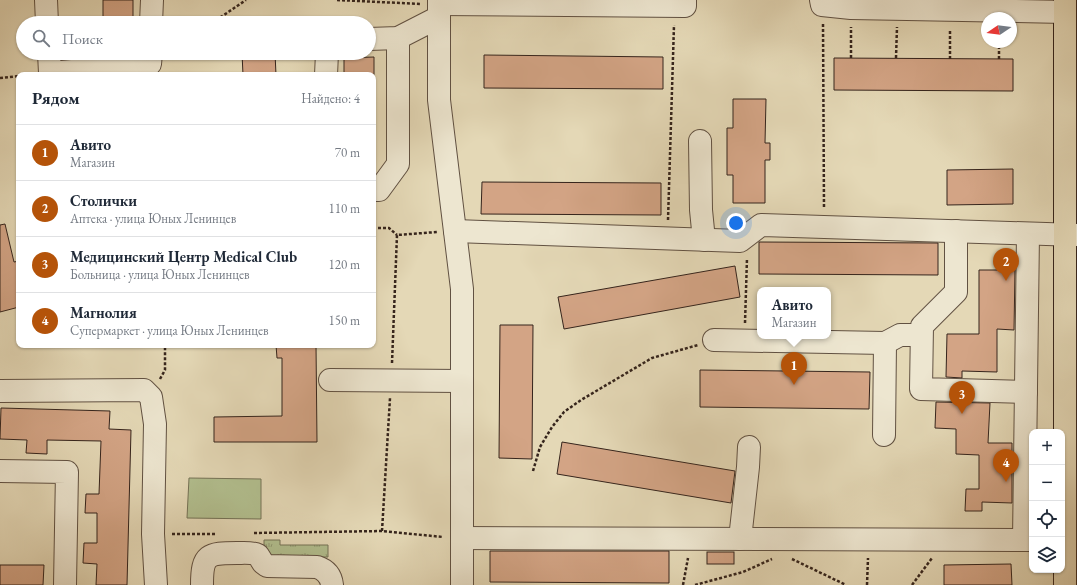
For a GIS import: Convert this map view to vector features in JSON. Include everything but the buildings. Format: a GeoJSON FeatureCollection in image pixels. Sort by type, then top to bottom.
{"type":"FeatureCollection","features":[{"type":"Feature","properties":{"kind":"main road"},"geometry":{"type":"LineString","coordinates":[[1065,6],[1071,64],[1068,540],[1065,585]]}},
{"type":"Feature","properties":{"kind":"lane"},"geometry":{"type":"LineString","coordinates":[[46,0],[47,16]]}},
{"type":"Feature","properties":{"kind":"lane"},"geometry":{"type":"LineString","coordinates":[[151,16],[152,0]]}},
{"type":"Feature","properties":{"kind":"lane"},"geometry":{"type":"LineString","coordinates":[[376,39],[398,38],[439,7],[680,3]]}},
{"type":"Feature","properties":{"kind":"lane"},"geometry":{"type":"LineString","coordinates":[[822,3],[851,8],[1065,6]]}},
{"type":"Feature","properties":{"kind":"lane"},"geometry":{"type":"LineString","coordinates":[[439,7],[439,100],[462,289],[462,585]]}},
{"type":"Feature","properties":{"kind":"lane"},"geometry":{"type":"LineString","coordinates":[[376,190],[379,190],[398,164],[398,38]]}},
{"type":"Feature","properties":{"kind":"lane"},"geometry":{"type":"LineString","coordinates":[[49,60],[50,72]]}},
{"type":"Feature","properties":{"kind":"lane"},"geometry":{"type":"LineString","coordinates":[[61,72],[150,64],[150,60]]}},
{"type":"Feature","properties":{"kind":"lane"},"geometry":{"type":"LineString","coordinates":[[326,72],[327,60]]}},
{"type":"Feature","properties":{"kind":"lane"},"geometry":{"type":"LineString","coordinates":[[700,141],[701,210],[704,240]]}},
{"type":"Feature","properties":{"kind":"lane"},"geometry":{"type":"LineString","coordinates":[[455,231],[740,241],[761,225],[1071,235]]}},
{"type":"Feature","properties":{"kind":"lane"},"geometry":{"type":"LineString","coordinates":[[956,231],[956,292],[922,326],[921,389],[1026,392]]}},
{"type":"Feature","properties":{"kind":"lane"},"geometry":{"type":"LineString","coordinates":[[462,538],[1028,540],[1026,392],[1028,234]]}},
{"type":"Feature","properties":{"kind":"lane"},"geometry":{"type":"LineString","coordinates":[[714,340],[885,343],[900,335],[922,335]]}},
{"type":"Feature","properties":{"kind":"lane"},"geometry":{"type":"LineString","coordinates":[[884,435],[885,343]]}},
{"type":"Feature","properties":{"kind":"lane"},"geometry":{"type":"LineString","coordinates":[[330,380],[462,381]]}},
{"type":"Feature","properties":{"kind":"lane"},"geometry":{"type":"LineString","coordinates":[[0,391],[144,390],[151,397],[155,424],[154,534],[156,585]]}},
{"type":"Feature","properties":{"kind":"lane"},"geometry":{"type":"LineString","coordinates":[[740,539],[749,447]]}},
{"type":"Feature","properties":{"kind":"lane"},"geometry":{"type":"LineString","coordinates":[[0,471],[67,472],[65,585]]}},
{"type":"Feature","properties":{"kind":"lane"},"geometry":{"type":"LineString","coordinates":[[202,585],[202,569],[205,562],[210,556],[218,553],[256,554],[267,566],[321,568],[328,573],[332,580],[332,585]]}},
{"type":"Feature","properties":{"kind":"path"},"geometry":{"type":"LineString","coordinates":[[222,16],[246,0]]}},
{"type":"Feature","properties":{"kind":"path"},"geometry":{"type":"LineString","coordinates":[[337,0],[439,7]]}},
{"type":"Feature","properties":{"kind":"path"},"geometry":{"type":"LineString","coordinates":[[667,239],[680,3]]}},
{"type":"Feature","properties":{"kind":"path"},"geometry":{"type":"LineString","coordinates":[[822,3],[824,227]]}},
{"type":"Feature","properties":{"kind":"path"},"geometry":{"type":"LineString","coordinates":[[851,8],[851,58]]}},
{"type":"Feature","properties":{"kind":"path"},"geometry":{"type":"LineString","coordinates":[[999,48],[999,59]]}},
{"type":"Feature","properties":{"kind":"path"},"geometry":{"type":"LineString","coordinates":[[0,78],[16,76]]}},
{"type":"Feature","properties":{"kind":"path"},"geometry":{"type":"LineString","coordinates":[[376,228],[389,228],[397,234],[455,231]]}},
{"type":"Feature","properties":{"kind":"path"},"geometry":{"type":"LineString","coordinates":[[382,531],[391,380],[397,234]]}},
{"type":"Feature","properties":{"kind":"path"},"geometry":{"type":"LineString","coordinates":[[744,341],[748,235]]}},
{"type":"Feature","properties":{"kind":"path"},"geometry":{"type":"LineString","coordinates":[[533,471],[540,447],[564,412],[581,400],[652,358],[714,340]]}},
{"type":"Feature","properties":{"kind":"path"},"geometry":{"type":"LineString","coordinates":[[151,397],[166,370],[165,348]]}},
{"type":"Feature","properties":{"kind":"path"},"geometry":{"type":"LineString","coordinates":[[248,533],[382,531],[462,538]]}},
{"type":"Feature","properties":{"kind":"path"},"geometry":{"type":"LineString","coordinates":[[154,534],[224,533]]}},
{"type":"Feature","properties":{"kind":"path"},"geometry":{"type":"LineString","coordinates":[[683,585],[692,539]]}},
{"type":"Feature","properties":{"kind":"path"},"geometry":{"type":"LineString","coordinates":[[867,585],[869,539]]}},
{"type":"Feature","properties":{"kind":"path"},"geometry":{"type":"LineString","coordinates":[[912,585],[946,540]]}},
{"type":"Feature","properties":{"kind":"path"},"geometry":{"type":"LineString","coordinates":[[696,585],[743,572],[776,557]]}},
{"type":"Feature","properties":{"kind":"path"},"geometry":{"type":"LineString","coordinates":[[790,557],[846,585]]}},
{"type":"Feature","properties":{"kind":"green space"},"geometry":{"type":"Polygon","coordinates":[[[189,478],[261,479],[261,519],[187,518],[189,478]]]}},
{"type":"Feature","properties":{"kind":"green space"},"geometry":{"type":"Polygon","coordinates":[[[264,540],[280,540],[280,545],[328,545],[328,557],[272,557],[264,549],[264,540]]]}},
{"type":"Feature","properties":{"kind":"place","name":"Столички"},"geometry":{"type":"Point","coordinates":[1006,281]}},
{"type":"Feature","properties":{"kind":"place","name":"Авито"},"geometry":{"type":"Point","coordinates":[794,385]}},
{"type":"Feature","properties":{"kind":"place","name":"Медицинский Центр Medical Club"},"geometry":{"type":"Point","coordinates":[962,414]}},
{"type":"Feature","properties":{"kind":"place","name":"Магнолия"},"geometry":{"type":"Point","coordinates":[1006,482]}}]}
